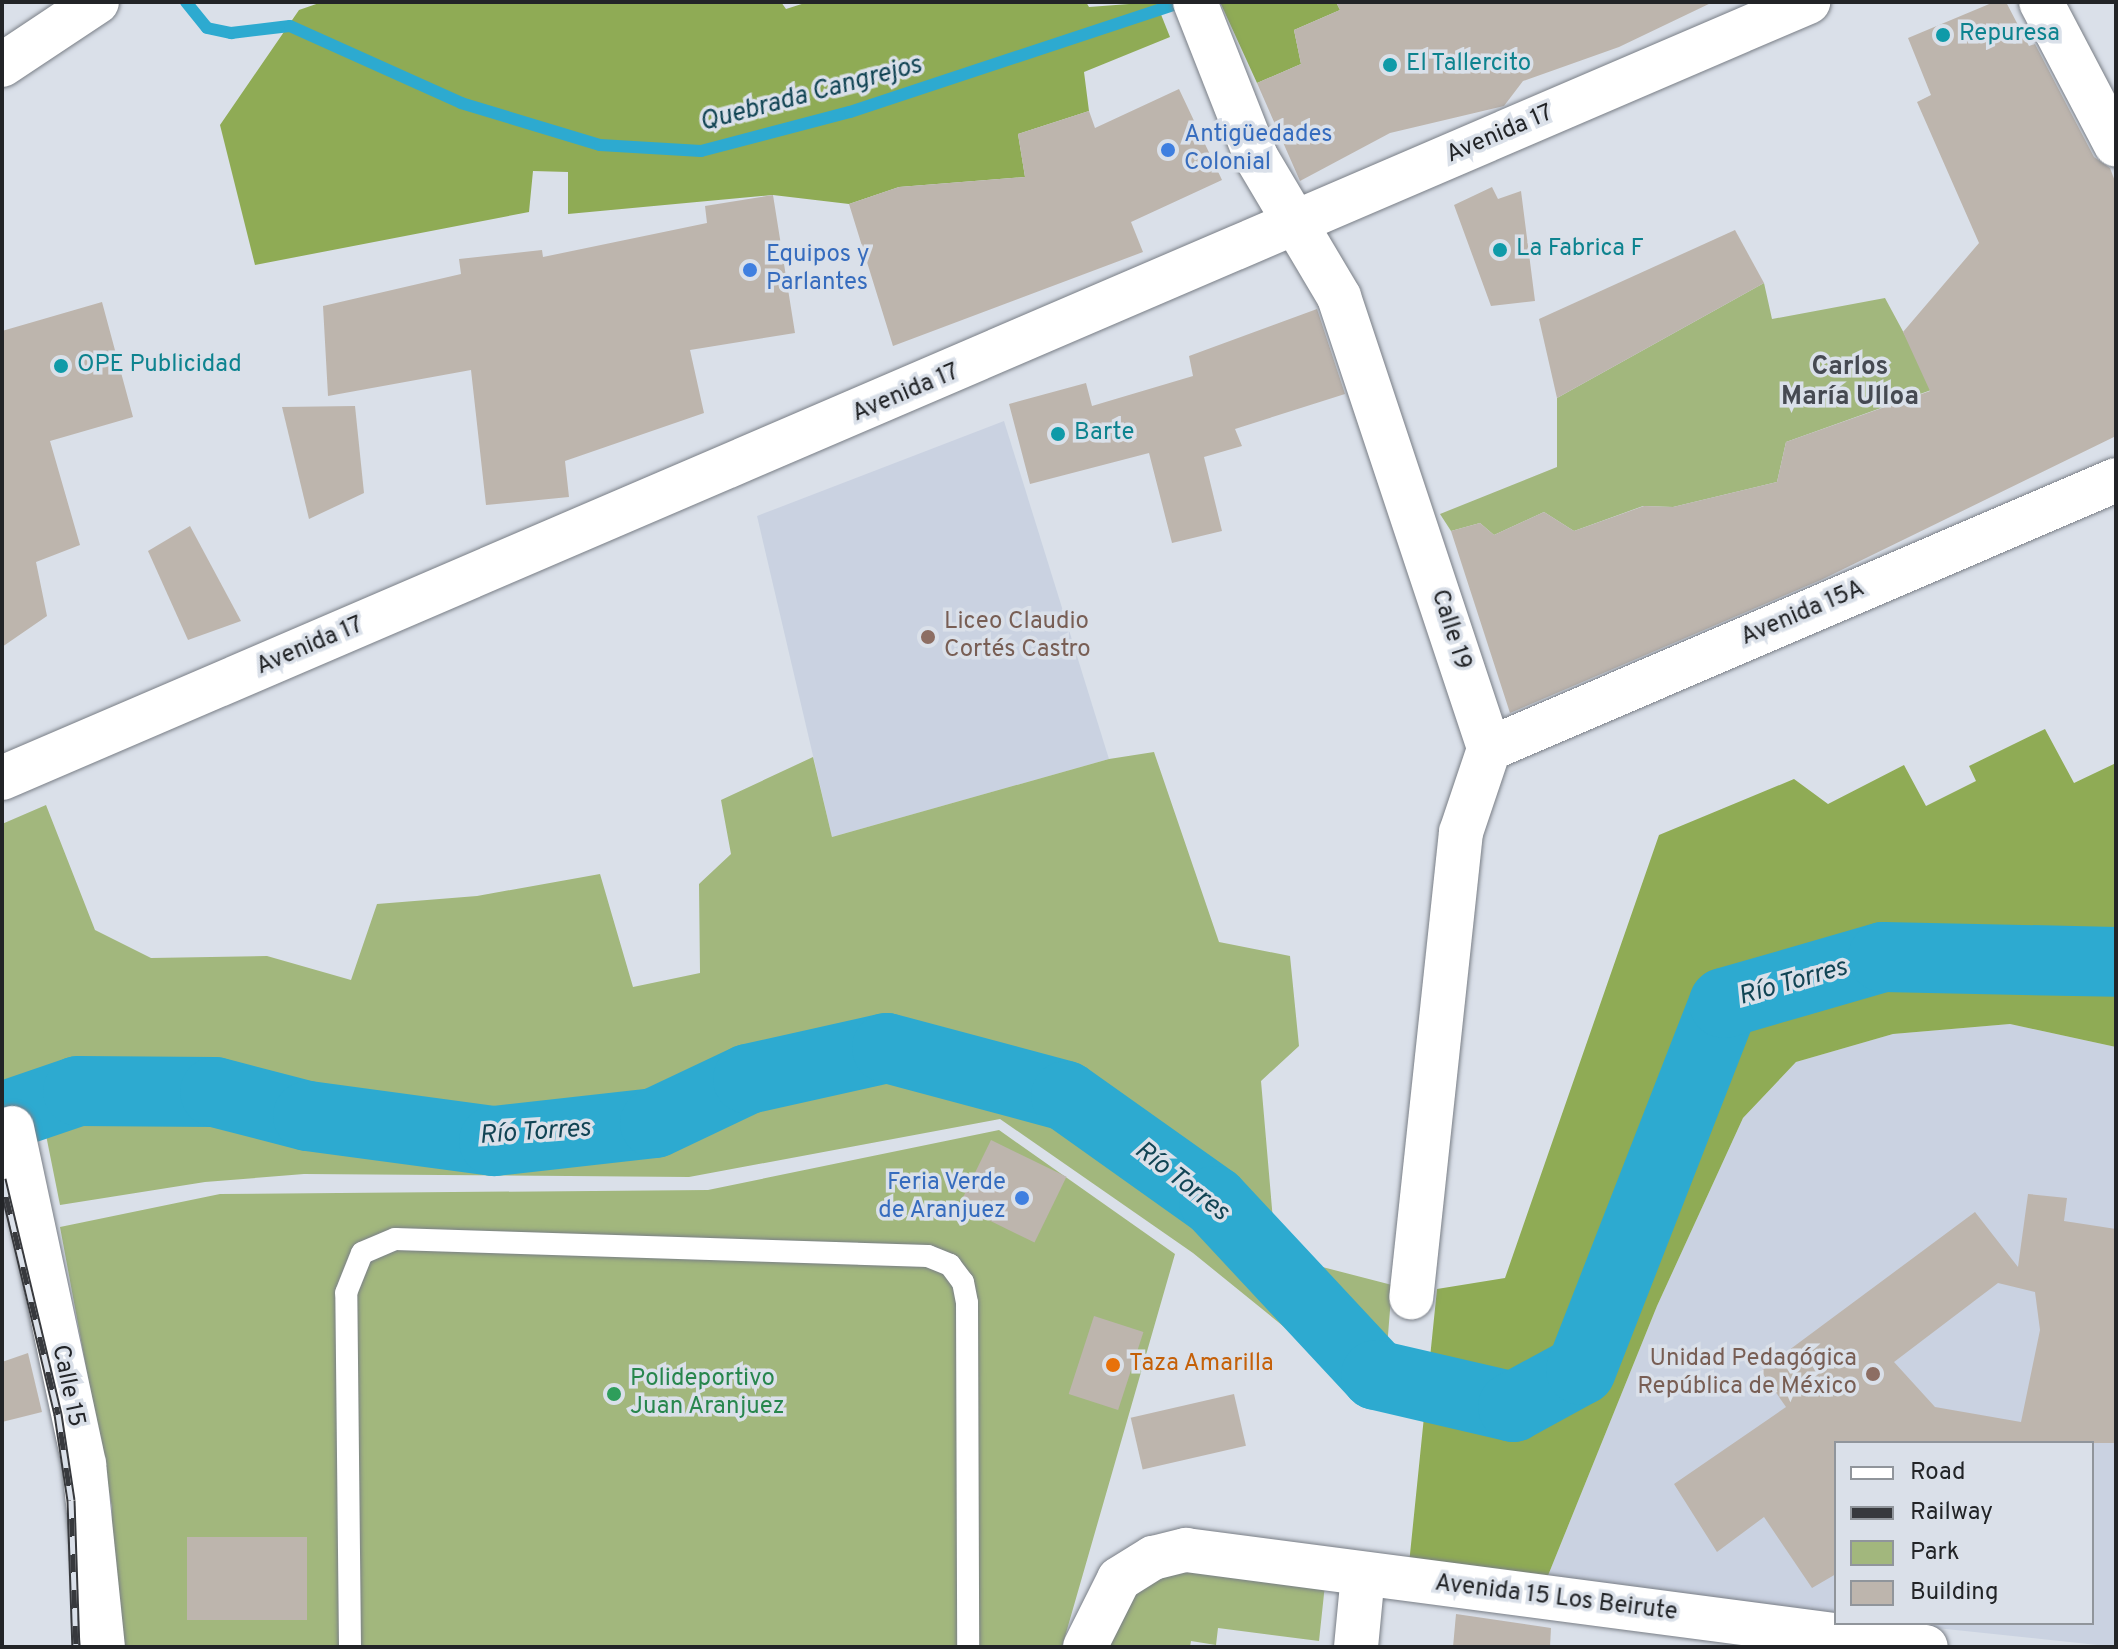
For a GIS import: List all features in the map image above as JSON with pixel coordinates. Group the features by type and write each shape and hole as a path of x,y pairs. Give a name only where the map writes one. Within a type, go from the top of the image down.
{"street":[{"path":"2,65 97,2"},
{"name":"Avenida 17","path":"2,778 1808,2"},
{"path":"2041,2 2116,145"},
{"name":"Calle 19","path":"1199,12 1246,134 1292,224 1339,297 1489,749"},
{"name":"Avenida 15A","path":"1489,749 2116,480"},
{"path":"1411,1297 1461,832 1489,749"},
{"name":"Calle 15","path":"12,1128 84,1464 103,1647"},
{"name":"Avenida 15 Los Beirute","path":"1085,1647 1119,1579 1153,1558 1186,1550 1926,1647"},
{"path":"1356,1647 1363,1574"}],"lane":[{"path":"350,1647 346,1293 362,1253 395,1239 928,1256 950,1265 963,1282 967,1303 968,1647"}],"shaded area":[{"name":"Liceo Claudio Cortés Castro","path":"1004,421 1109,759 832,837 757,516"},
{"name":"Unidad Pedagógica República de México","path":"2010,1024 2116,1047 2116,1647 1908,1625 2094,1625 2094,1441 1834,1441 1834,1616 1547,1578 1657,1306 1743,1118 1796,1062 1893,1034"}],"green space":[{"path":"322,2 781,2 786,9 808,2 1086,2 1089,7 1156,2 1170,37 1084,72 1089,111 1018,134 1025,177 899,187 849,204 773,195 568,214 568,172 533,171 529,212 255,265 220,125 299,10"},
{"path":"1220,2 1336,2 1340,10 1294,30 1301,64 1257,83"},
{"path":"1764,283 1772,319 1885,298 1934,389 1786,442 1777,482 1673,507 1643,506 1574,531 1544,512 1494,535 1480,523 1451,531 1440,514 1557,467 1557,398"},
{"path":"2045,729 2074,783 2116,763 2116,1047 2010,1024 1893,1034 1796,1062 1743,1118 1657,1306 1547,1578 1409,1564 1437,1289 1505,1278 1659,835 1794,779 1828,804 1904,765 1926,806 1976,781 1969,766"},
{"path":"1154,752 1219,942 1290,956 1299,1046 1261,1081 1276,1255 1392,1285 1384,1385 1346,1377 1193,1253 1000,1119 689,1177 304,1174 205,1182 60,1205 35,1080 2,1089 2,824 46,805 95,930 151,958 267,956 351,980 377,904 477,896 600,874 633,987 700,973 699,884 731,854 721,800 813,757 832,837 1109,759"},
{"name":"Polideportivo Juan Aranjuez","path":"999,1130 1175,1254 1062,1647 112,1647 112,1507 60,1227 220,1194 708,1190"},
{"path":"1153,1568 1326,1575 1319,1641 1218,1628 1216,1645 1191,1641 1190,1647 1098,1647"}],"building":[{"path":"1336,2 1713,2 1619,47 1523,81 1504,106 1390,133 1300,181 1257,83 1301,64 1294,30 1340,10"},
{"path":"1994,2 2006,2 2029,46 2035,44 2094,157 2110,168 2116,184 2116,436 1823,579 1510,713 1451,531 1480,523 1494,535 1544,512 1574,531 1644,506 1673,507 1777,482 1786,442 1930,391 1903,332 1979,243 1917,102 1931,95 1908,38"},
{"path":"1179,89 1222,180 1131,222 1143,252 893,346 849,204 899,187 1025,177 1018,134 1089,111 1095,128"},
{"name":"La Fabrica F","path":"1492,187 1498,199 1521,191 1535,301 1491,306 1454,205"},
{"path":"773,195 795,333 690,350 704,413 565,461 569,497 486,505 471,370 328,396 323,306 461,274 459,259 542,250 543,257 707,223 705,206"},
{"path":"1735,230 1764,283 1557,398 1539,319"},
{"path":"102,302 133,417 50,441 80,545 36,562 47,616 2,647 2,331"},
{"path":"1317,309 1345,394 1235,429 1242,446 1204,457 1222,531 1172,543 1149,453 1030,484 1009,404 1086,383 1092,406 1193,376 1189,356"},
{"path":"355,406 364,493 309,519 282,407"},
{"path":"190,526 241,621 188,640 148,551"},
{"path":"991,1140 1066,1177 1034,1242 959,1206"},
{"path":"2028,1194 2067,1198 2064,1221 2116,1229 2116,1443 1834,1441 1834,1575 1812,1588 1764,1517 1717,1552 1674,1484 1786,1407 1761,1371 1975,1212 2018,1267","holes":["1998,1283 2035,1292 2040,1330 2021,1422 1935,1407 1894,1362"]},
{"path":"1094,1316 1143,1332 1118,1410 1069,1394"},
{"path":"28,1353 42,1412 2,1422 2,1362"},
{"path":"1234,1394 1246,1446 1143,1469 1131,1418"},
{"path":"187,1537 307,1537 307,1620 187,1620"},
{"path":"1456,1614 1551,1628 1550,1647 1453,1647"}],"waterway":[{"name":"Quebrada Cangrejos","path":"186,2 207,28 231,33 290,26 461,103 600,145 701,151 850,112 1182,2"},
{"name":"Río Torres","path":"2,1117 78,1091 215,1092 308,1116 494,1141 655,1123 748,1079 887,1048 1066,1096 1214,1201 1376,1375 1513,1407 1581,1370 1724,1003 1883,957 2116,962"}],"railway":[{"path":"2,1179 58,1414 71,1500 76,1647"}],"place":[{"name":"Repuresa","path":"1943,35"},
{"name":"El Tallercito","path":"1390,65"},
{"name":"Antigüedades Colonial","path":"1168,150"},
{"name":"La Fabrica F","path":"1500,250"},
{"name":"Equipos y Parlantes","path":"750,270"},
{"name":"OPE Publicidad","path":"61,366"},
{"name":"Barte","path":"1058,434"},
{"name":"Liceo Claudio Cortés Castro","path":"928,637"},
{"name":"Feria Verde de Aranjuez","path":"1022,1198"},
{"name":"Taza Amarilla","path":"1113,1365"},
{"name":"Unidad Pedagógica República de México","path":"1873,1374"},
{"name":"Polideportivo Juan Aranjuez","path":"614,1394"}],"district":[{"name":"Carlos María Ulloa","path":"1850,383"}]}
